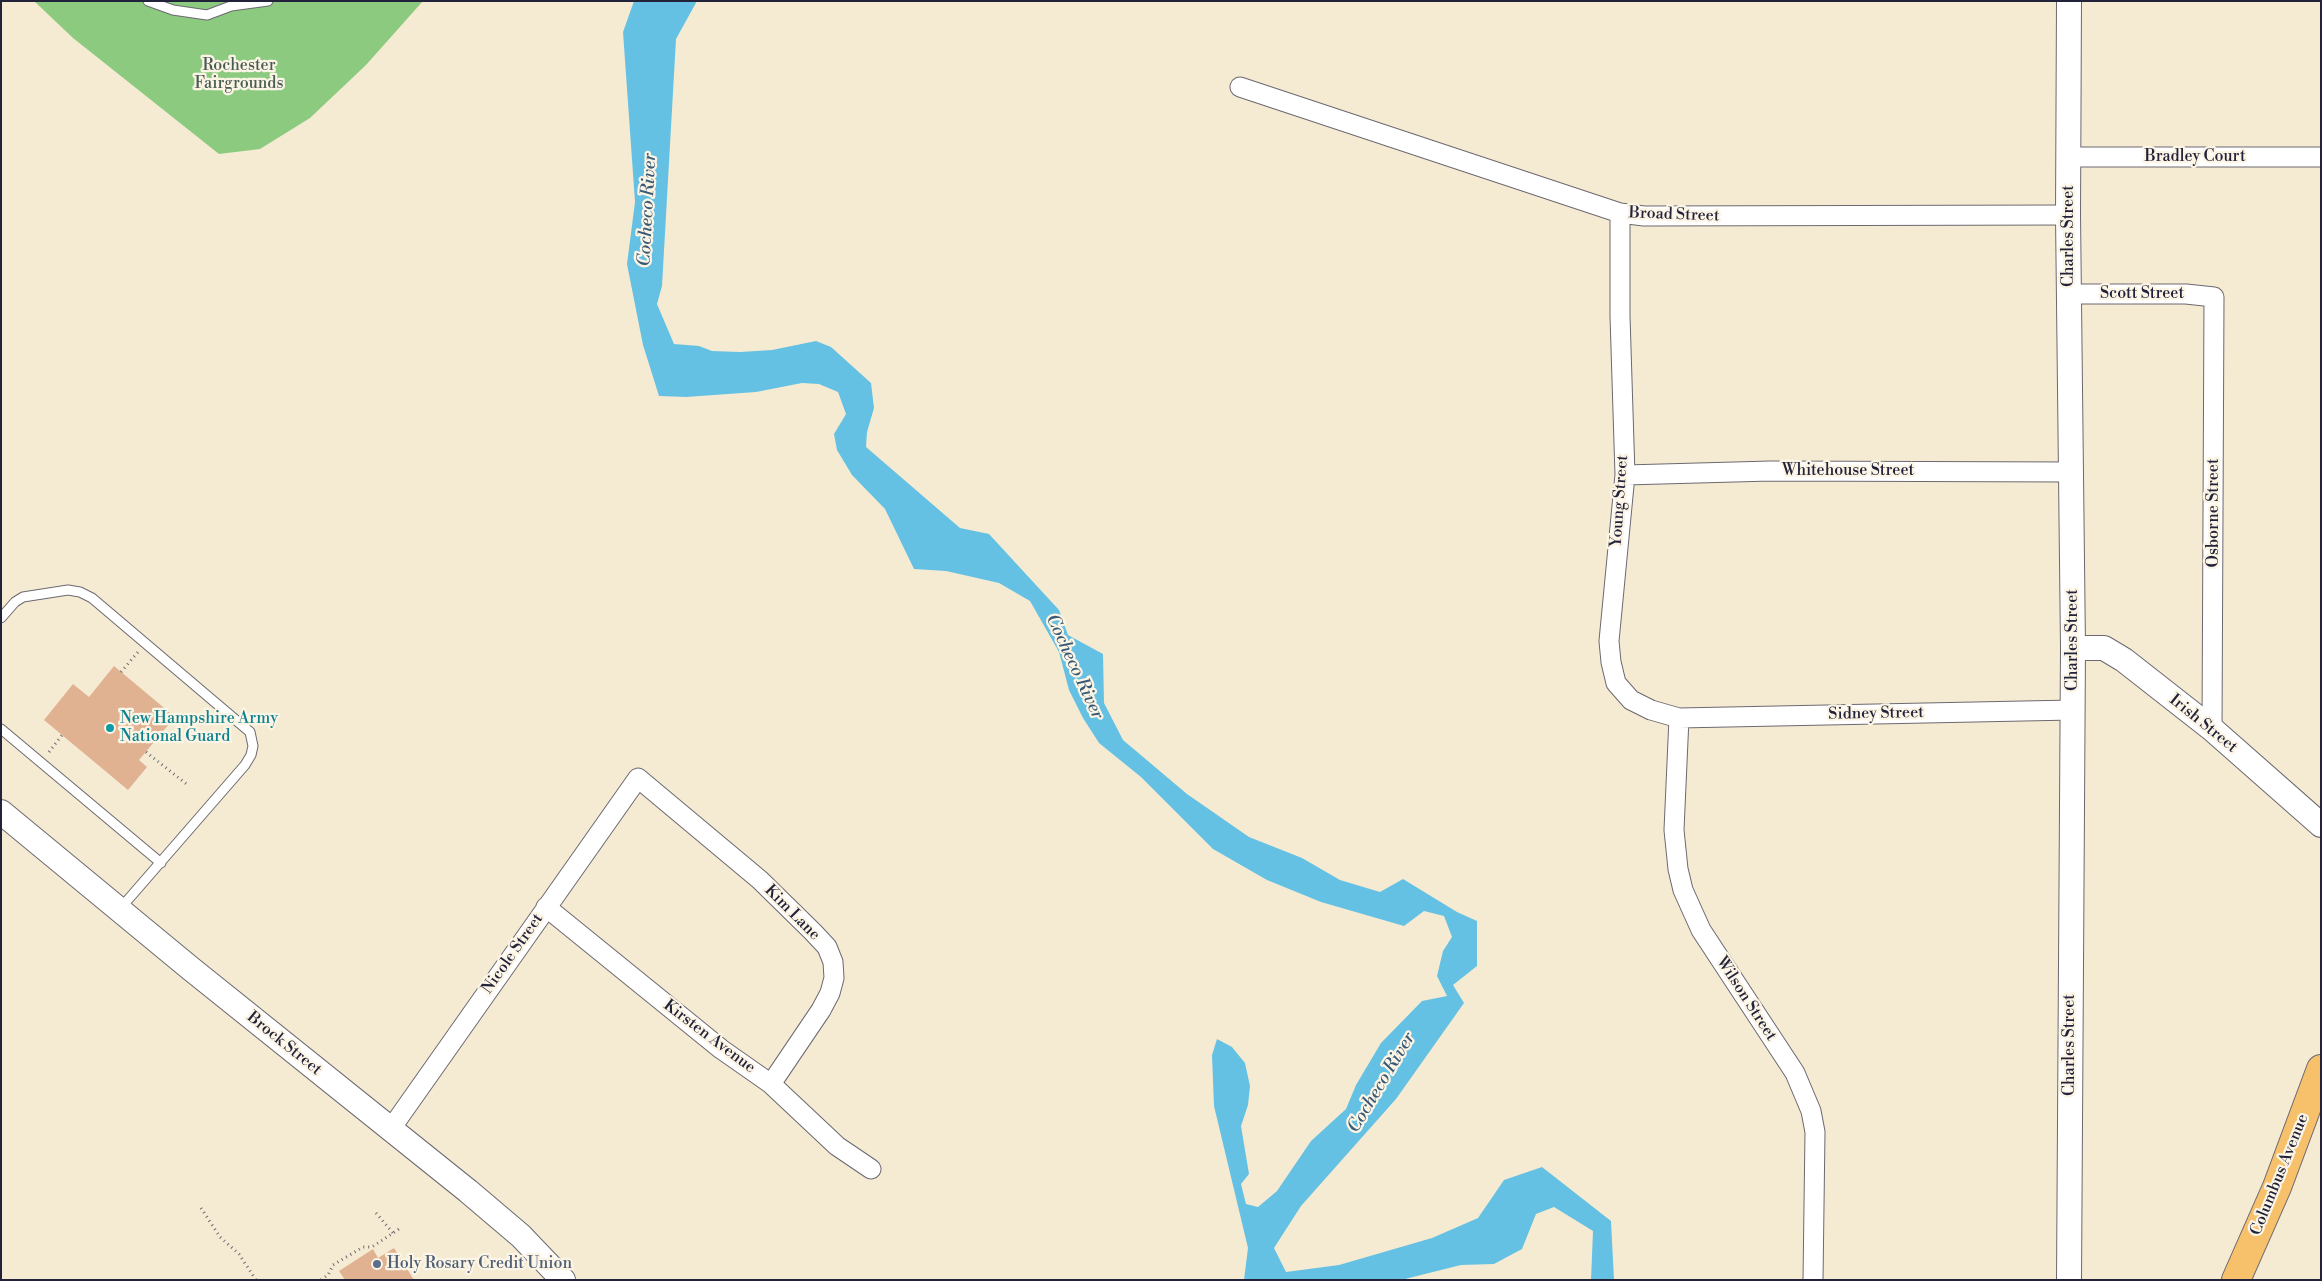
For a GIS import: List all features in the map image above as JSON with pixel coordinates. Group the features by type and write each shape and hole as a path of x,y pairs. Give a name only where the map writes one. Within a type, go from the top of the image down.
{"main road":[{"name":"Columbus Avenue","path":"2236,1280 2277,1187 2321,1070"}],"street":[{"name":"Charles Street","path":"2069,1 2068,215 2073,648 2069,1280"},
{"name":"Broad Street","path":"1240,87 1620,213 1644,216 2068,215"},
{"name":"Bradley Court","path":"2068,157 2321,157"},
{"name":"Young Street","path":"1620,213 1625,474 1613,579 1609,641 1611,662 1616,683 1631,700 1650,710 1679,718"},
{"name":"Scott Street","path":"2069,294 2177,294 2214,297"},
{"name":"Osborne Street","path":"2212,729 2214,297"},
{"name":"Whitehouse Street","path":"1625,474 1771,471 2071,472"},
{"name":"Irish Street","path":"2073,648 2104,648 2124,660 2212,729 2321,826"},
{"name":"Sidney Street","path":"1679,718 2073,710"},
{"name":"Wilson Street","path":"1679,718 1674,830 1678,869 1683,890 1701,930 1795,1074 1811,1111 1815,1132 1813,1280"},
{"name":"Nicole Street","path":"390,1130 638,778"},
{"name":"Kim Lane","path":"638,778 760,880 822,942 833,962 834,978 830,993 821,1010 770,1084"},
{"name":"Brock Street","path":"1,812 390,1130 447,1174 521,1236 564,1280"},
{"name":"Kirsten Avenue","path":"546,907 721,1049 770,1084 837,1146 871,1169"}],"lane":[{"path":"148,1 173,10 207,15 232,4 268,1"},
{"path":"1,618 15,602 23,597 68,590 80,592 92,598 250,732 253,746 251,755 245,765 119,910"},
{"path":"1,729 161,863"}],"path":[{"path":"121,672 138,652"},
{"path":"48,753 62,735"},
{"path":"146,752 189,786"},
{"path":"201,1208 220,1238 239,1254 256,1280"},
{"path":"376,1213 393,1233"},
{"path":"321,1280 328,1275 333,1265 363,1247 372,1247 400,1229"}],"green space":[{"name":"Rochester Fairgrounds","path":"34,1 423,1 366,65 310,118 260,149 219,154 73,38"}],"water":[{"name":"Cocheco River","path":"634,1 697,1 676,39 662,286 657,304 674,344 699,346 712,351 740,352 772,350 816,341 831,347 871,383 874,408 867,432 866,447 960,528 989,534 1059,610 1068,635 1103,654 1104,703 1123,740 1187,794 1249,837 1302,858 1340,880 1380,892 1403,879 1457,912 1477,921 1477,966 1453,985 1464,1003 1396,1099 1301,1206 1274,1248 1286,1272 1339,1265 1432,1238 1478,1218 1504,1180 1542,1167 1611,1221 1614,1280 1591,1280 1593,1231 1554,1207 1536,1214 1522,1249 1494,1264 1461,1265 1401,1280 1244,1280 1248,1248 1214,1106 1212,1055 1217,1039 1232,1047 1245,1063 1250,1086 1248,1105 1241,1126 1249,1174 1241,1184 1246,1204 1258,1207 1277,1191 1311,1141 1346,1109 1356,1085 1381,1043 1422,1001 1447,996 1437,976 1443,951 1452,937 1444,916 1424,911 1404,926 1321,902 1267,880 1213,849 1141,777 1099,743 1083,718 1069,690 1059,652 1030,601 999,583 946,571 914,569 885,509 852,475 837,450 834,434 846,414 838,392 819,384 802,383 756,392 686,397 659,396 643,345 627,264 635,202 623,32"}],"building":[{"name":"New Hampshire Army National Guard","path":"114,666 175,717 139,760 147,767 128,790 44,720 73,684 89,697"},
{"name":"Holy Rosary Credit Union","path":"394,1248 414,1280 345,1280 339,1271 373,1249 378,1258"}],"place":[{"name":"New Hampshire Army National Guard","path":"110,728"},
{"name":"Holy Rosary Credit Union","path":"377,1264"}]}
